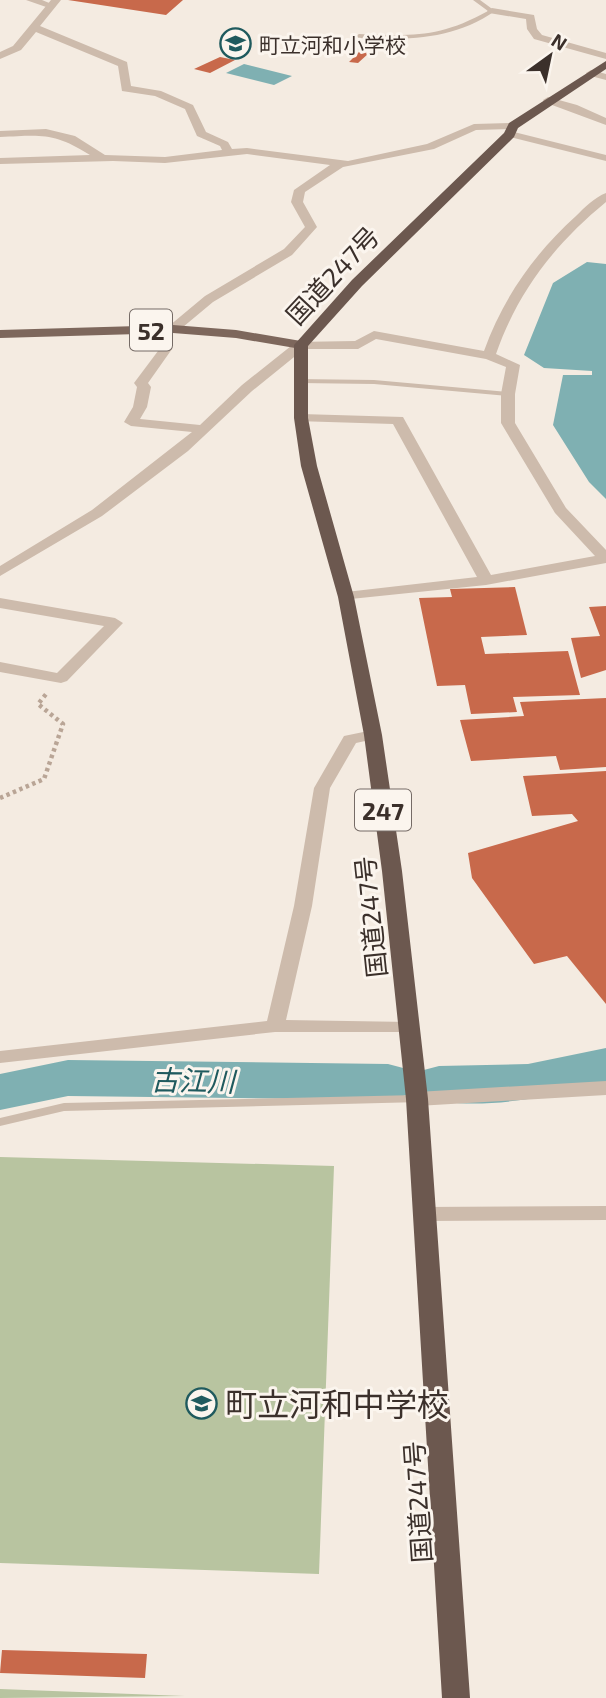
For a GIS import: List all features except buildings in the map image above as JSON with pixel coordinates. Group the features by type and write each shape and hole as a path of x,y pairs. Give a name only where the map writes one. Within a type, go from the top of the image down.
{"highway":[{"name":"国道247号","path":"456,1698 417,1100 392,872 373,735 346,597 309,466 301,418 300,345 357,283 512,130 548,100 601,72"}],"main road":[{"name":"52","path":"0,334 173,329 236,334 300,345"}],"street":[{"path":"31,0 53,3"},
{"path":"0,56 17,48 53,3"},
{"path":"492,12 531,17 532,29 538,37 606,56"},
{"path":"33,27 123,64 126,89 158,93 189,107 201,134 224,144 228,152"},
{"path":"548,100 573,107 606,122"},
{"path":"0,161 102,158 165,160 228,152 285,155 341,163 430,147 474,127 512,130 606,158"},
{"path":"0,134 46,132 71,138 102,158"},
{"path":"173,329 209,299 288,252 310,227 298,202 300,190 341,163"},
{"path":"489,356 499,321 532,267 570,224 606,196"},
{"path":"148,330 145,341 166,349 141,383 145,387 140,407 131,422 203,429"},
{"path":"0,572 97,513 203,429 247,388 300,345 358,345 374,335 489,356 513,365 508,394 508,423 560,510 606,559"},
{"path":"301,418 398,420 486,580"},
{"path":"346,597 486,580 606,559"},
{"path":"0,603 115,623 61,678 0,667"},
{"path":"275,1026 303,906 322,788 350,739 373,735"},
{"path":"0,1057 275,1026 409,1028"},
{"path":"417,1100 606,1088"},
{"path":"423,1214 606,1213"}],"lane":[{"path":"359,36 429,38 467,26 492,12 476,0"},
{"path":"300,381 366,381 508,394"},
{"path":"0,1122 64,1107 417,1100"}],"path":[{"path":"0,798 44,779 63,724 38,704 61,678"}],"green space":[{"path":"0,1157 334,1166 319,1574 0,1563"},
{"path":"0,1689 185,1696 0,1698"}],"water":[{"path":"244,64 292,76 274,85 226,73"},
{"path":"587,262 606,264 606,499 589,482 553,425 563,375 592,375 592,371 544,368 524,355 553,283"}],"waterway":[{"name":"古江川","path":"439,1084 528,1082 606,1066"},
{"name":"古江川","path":"0,1092 68,1078 388,1082"}],"place":[{"name":"町立河和小学校","path":"236,44"},
{"name":"町立河和中学校","path":"202,1403"}]}
